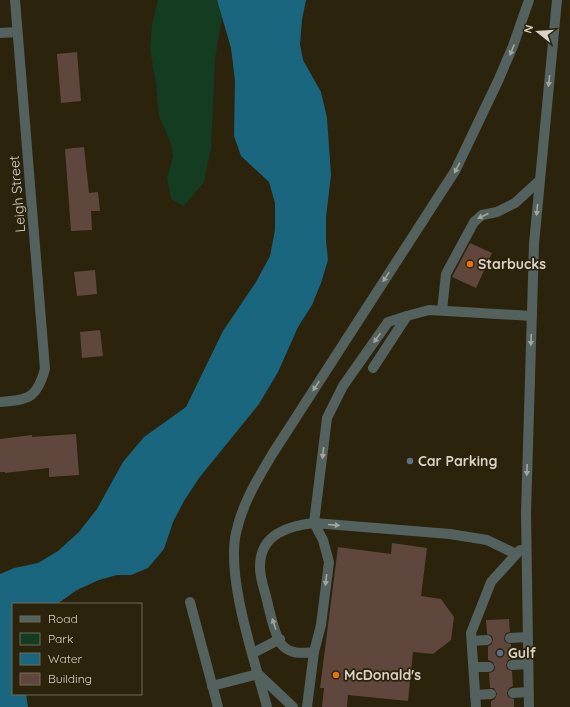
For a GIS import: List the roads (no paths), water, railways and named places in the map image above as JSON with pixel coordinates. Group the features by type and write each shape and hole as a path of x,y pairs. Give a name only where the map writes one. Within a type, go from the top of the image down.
{"street":[{"name":"Leigh Street","path":"0,402 27,399 35,394 40,386 45,369 15,0"},
{"path":"267,707 238,593 234,566 235,534 246,501 273,453 455,171 498,82 513,46 529,0"},
{"path":"529,707 527,664 526,543 534,244 557,0"},
{"path":"0,33 18,32"},
{"path":"442,310 446,274 474,222 482,216 497,212 515,203 539,181"},
{"path":"306,707 314,652 322,625 329,562 323,540 314,523 327,418 343,386 388,322 429,310 532,316"},
{"path":"373,368 407,316"},
{"path":"314,652 298,654 282,646 274,626 260,566 264,548 280,531 294,525 314,523 401,529 487,540 516,554"},
{"path":"476,707 471,633 491,582 526,543"},
{"path":"190,602 218,707"},
{"path":"510,638 527,637"},
{"path":"253,653 280,639"},
{"path":"472,641 487,640"},
{"path":"512,665 527,664"},
{"path":"474,667 489,667"},
{"path":"212,686 258,674"},
{"path":"258,674 293,707"},
{"path":"513,693 528,692"},
{"path":"476,695 490,694"}],"water":[{"path":"217,0 306,0 302,20 300,44 303,60 321,92 327,118 331,175 326,217 328,260 321,283 312,305 298,327 278,372 259,404 199,478 184,501 173,522 164,549 148,568 131,575 117,575 99,580 77,590 58,603 12,603 12,695 26,695 28,707 0,707 0,574 14,568 38,563 58,551 79,532 97,509 123,462 144,437 186,407 223,331 256,282 270,256 275,230 275,203 269,182 241,156 234,136 235,81 231,48"}],"place":[{"name":"Starbucks","path":"470,264"},
{"name":"Car Parking","path":"410,461"},
{"name":"Gulf","path":"500,653"},
{"name":"McDonald's","path":"336,675"}]}
